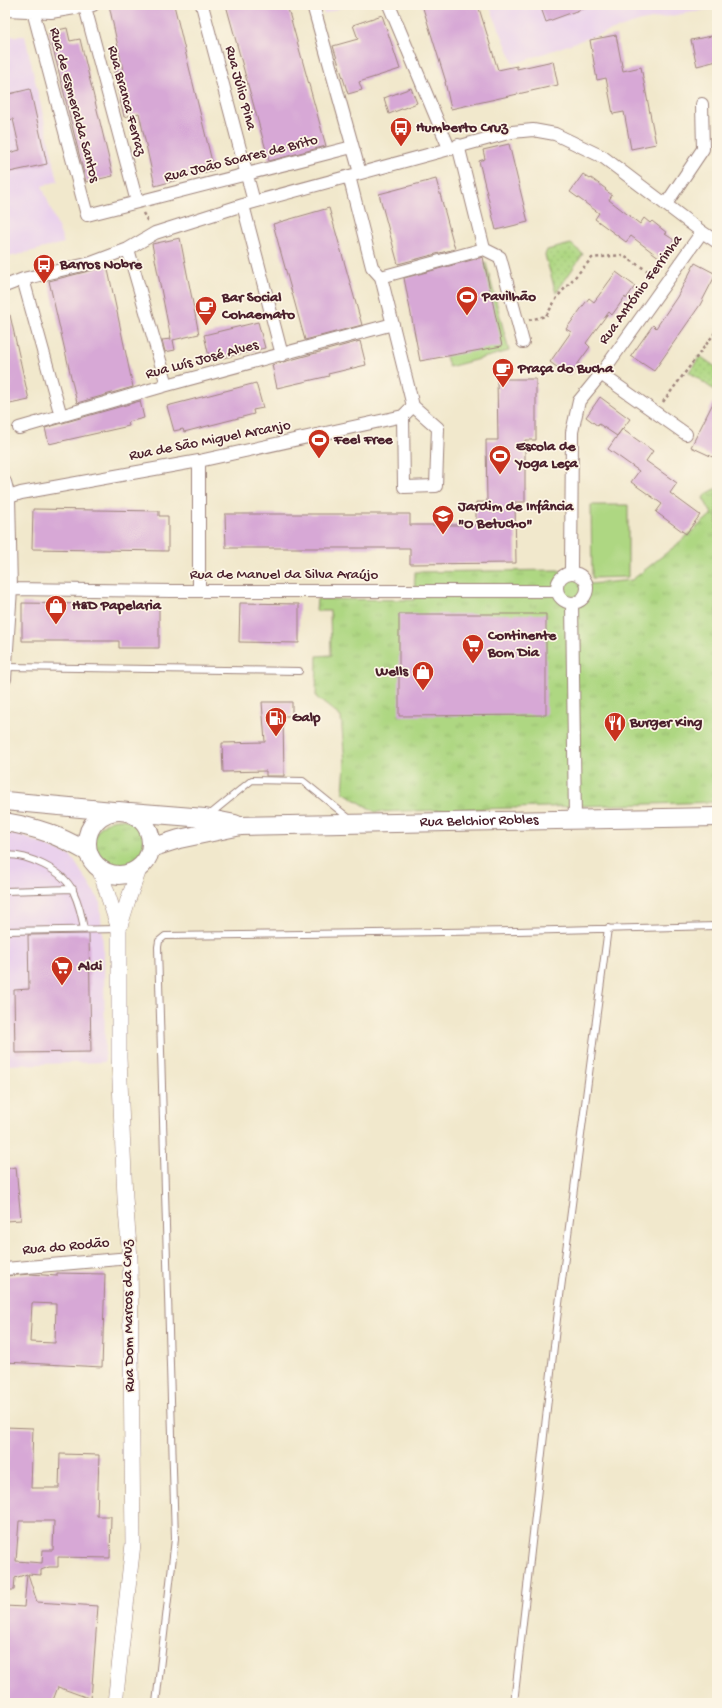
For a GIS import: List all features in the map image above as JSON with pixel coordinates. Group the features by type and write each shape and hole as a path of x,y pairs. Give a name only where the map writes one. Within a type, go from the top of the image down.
{"main road":[{"name":"Rua Belchior Robles","path":"5,801 205,818 241,826"},
{"path":"121,812 140,818 147,826 151,837 151,848 147,858 140,867 133,872 124,875 107,872 99,868 92,861 88,852 88,835 91,826 104,814 121,812"},
{"name":"Rua Belchior Robles","path":"151,848 179,839 241,826 717,817"},
{"path":"5,822 32,827 58,836 88,852"}],"street":[{"name":"Rua Júlio Pina","path":"202,5 247,175 248,204 282,355"},
{"path":"313,5 352,147 354,175 372,267 381,277 413,406 438,428 436,486 404,487 403,416 413,406"},
{"path":"389,5 453,147 484,249"},
{"name":"Rua de Esmeralda Santos","path":"89,6 51,12 33,11 87,215 137,202"},
{"name":"Rua Branca Ferraz","path":"89,6 137,202"},
{"path":"5,10 33,11"},
{"path":"666,204 703,149 702,104"},
{"path":"5,286 91,263 128,249 154,233 248,204 453,147 512,132 533,130 555,134 603,157 717,242"},
{"name":"Rua João Soares de Brito","path":"137,202 352,147"},
{"name":"Rua António Ferrinha","path":"571,572 572,432 579,401 601,374 702,232"},
{"path":"128,249 167,385"},
{"path":"381,277 484,249 500,257 523,342"},
{"path":"24,280 61,416"},
{"name":"Rua Luís José Alves","path":"19,428 167,385 393,324"},
{"path":"601,374 686,434"},
{"name":"Rua de São Miguel Arcanjo","path":"9,497 21,493 199,461 403,416"},
{"path":"199,461 199,591"},
{"path":"5,482 9,497 8,540 11,589 5,673"},
{"path":"571,572 581,575 588,587 582,600 572,603 562,600 557,591 558,580 566,573 571,572"},
{"name":"Rua de Manuel da Silva Araújo","path":"11,589 199,591 557,591"},
{"path":"572,603 575,820"},
{"name":"Rua Dom Marcos da Cruz","path":"115,1703 132,1544 130,1258 125,1198 119,1058 119,929 129,894 140,867"},
{"name":"Rua Dom Marcos da Cruz","path":"99,868 119,929"},
{"name":"Rua do Rodão","path":"5,1268 130,1258"}],"lane":[{"path":"5,673 299,671"},
{"path":"205,818 252,780 303,780 356,824"},
{"path":"5,855 13,854 37,860 56,872 73,890 82,912 84,930"},
{"path":"5,891 73,890"},
{"path":"156,1703 175,1539 158,971 159,940 165,936 717,926"},
{"path":"514,1703 557,1319 608,928"},
{"path":"5,931 119,929"}],"path":[{"path":"518,323 546,316 558,296 592,258 622,255 667,282"},
{"path":"655,412 717,330"}],"shaded area":[{"path":"322,5 348,5 324,14"},
{"path":"489,5 717,5 717,8 641,21 514,64"},
{"path":"5,36 25,36 58,181 42,186 64,243 5,258"},
{"path":"5,834 17,834 71,856 100,901 104,960 105,1062 5,1065"}],"green space":[{"path":"571,244 583,254 556,293 545,255 547,250"},
{"name":"Pavilhão","path":"486,263 509,351 449,367 425,282"},
{"path":"700,356 717,368 717,385 714,390 689,372"},
{"path":"717,488 717,802 375,812 343,792 345,763 341,717 316,697 317,656 331,655 330,611 316,611 317,599 414,600 415,572 558,570 590,584 632,580 712,514 703,498 706,494"},
{"path":"591,505 628,505 628,577 592,578"},
{"path":"119,819 133,823 140,830 144,844 140,858 133,865 119,869 105,865 98,858 94,844 98,830 105,823"}],"building":[{"path":"109,5 174,5 214,170 155,186 139,113 124,117 114,72 123,70"},
{"path":"226,5 287,5 326,146 269,161"},
{"path":"422,5 478,5 498,70 517,66 517,69 553,61 558,85 451,109 446,82"},
{"path":"540,5 590,5 590,6 546,22"},
{"path":"382,15 400,69 359,82 362,90 348,94 333,46 358,39 353,25"},
{"path":"67,28 70,41 80,39 113,176 86,182 49,32"},
{"path":"616,35 623,71 641,67 656,144 631,149 624,112 613,114 606,78 597,80 590,40"},
{"path":"717,35 717,61 697,66 691,40"},
{"path":"411,88 417,103 389,114 384,98"},
{"path":"30,89 47,164 5,173 5,154 20,150 13,119 5,121 5,95"},
{"path":"509,144 528,222 496,230 479,161 485,159 483,150"},
{"path":"583,174 606,189 605,190 612,195 609,200 640,224 644,218 650,223 652,221 667,233 665,234 674,240 660,258 631,236 626,242 595,219 599,213 570,192"},
{"path":"436,179 455,249 398,264 379,194"},
{"path":"329,208 362,325 305,340 273,224"},
{"path":"180,238 199,334 173,340 175,350 165,352 162,340 171,339 152,244"},
{"name":"Pavilhão","path":"483,257 502,346 420,361 404,278"},
{"path":"695,263 716,274 700,305 654,371 631,356 653,325 656,328 677,297"},
{"path":"107,265 133,387 77,403 49,281"},
{"path":"616,272 635,286 612,315 609,312 586,343 590,347 569,376 550,362 571,332 566,329 589,298 594,302"},
{"path":"5,315 10,315 29,400 5,405"},
{"path":"258,322 265,348 210,361 204,335"},
{"path":"360,341 366,365 328,374 329,376 277,388 272,365"},
{"path":"497,379 536,379 536,440 525,440 525,502 515,502 516,563 410,564 410,548 226,548 225,514 410,514 410,525 476,525 476,502 487,502 486,440 498,440"},
{"path":"256,383 263,408 253,410 254,414 184,432 183,429 174,431 167,406"},
{"path":"717,395 717,459 691,447"},
{"path":"600,397 630,419 617,436 599,424 598,426 586,417"},
{"path":"140,401 144,418 128,422 129,426 49,444 45,428"},
{"path":"622,429 653,451 646,461 677,483 670,493 700,515 686,534 656,512 662,504 631,482 639,471 608,449"},
{"path":"33,509 159,511 159,516 168,516 168,551 32,549"},
{"path":"22,603 159,605 159,648 119,648 119,641 22,641"},
{"path":"240,603 299,604 299,643 239,642"},
{"name":"Continente Bom Dia","path":"399,614 546,614 546,715 399,716"},
{"path":"262,702 292,702 292,716 283,716 284,776 266,776 266,771 223,772 222,743 265,742"},
{"path":"89,934 91,1052 15,1053 14,990 29,989 28,935"},
{"path":"16,1167 21,1220 5,1221 5,1169"},
{"path":"57,1273 105,1274 102,1367 5,1362 5,1276 31,1274 57,1276","holes":["32,1303 56,1304 55,1343 30,1342"]},
{"path":"5,1427 33,1428 31,1488 59,1488 60,1454 99,1455 97,1516 111,1516 110,1558 58,1557 58,1567 49,1567 41,1570 41,1575 28,1574 37,1602 98,1606 91,1699 58,1687 52,1703 5,1703 5,1606 24,1607 27,1574 15,1578 14,1590 5,1590","holes":["19,1521 54,1521 53,1550 43,1550 42,1563 16,1561"]}],"place":[{"name":"Humberto Cruz","path":"401,148"},
{"name":"Barros Nobre","path":"44,284"},
{"name":"Pavilhão","path":"467,316"},
{"name":"Bar Social Cohaemato","path":"206,326"},
{"name":"Praça do Bucha","path":"503,388"},
{"name":"Feel Free","path":"319,460"},
{"name":"Escola de Yoga Leça","path":"500,476"},
{"name":"Jardim de Infância \"O Betucho\"","path":"443,536"},
{"name":"H&D Papelaria","path":"56,626"},
{"name":"Continente Bom Dia","path":"473,664"},
{"name":"Wells","path":"423,692"},
{"name":"Galp","path":"276,738"},
{"name":"Burger King","path":"615,742"},
{"name":"Aldi","path":"62,986"}]}
